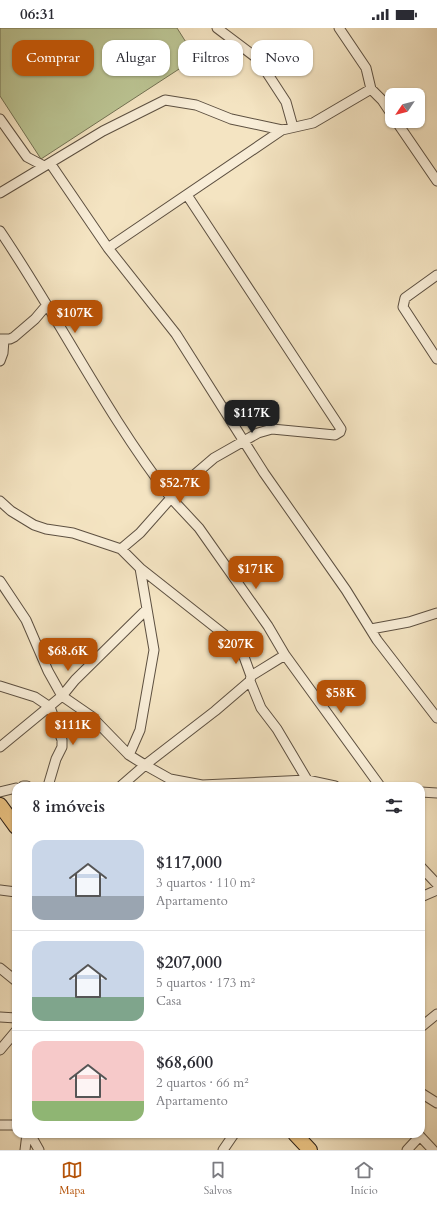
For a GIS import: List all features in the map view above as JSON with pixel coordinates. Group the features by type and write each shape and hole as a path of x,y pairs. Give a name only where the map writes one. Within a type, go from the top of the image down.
{"main road":[{"path":"1,809 12,822"},
{"path":"298,1138 310,1150"}],"street":[{"path":"217,28 258,59 286,102 293,127"},
{"path":"339,28 366,68 371,89 385,104"},
{"path":"108,248 282,130 313,123 371,89"},
{"path":"0,193 102,131 166,100 196,105 231,119 282,130"},
{"path":"0,119 27,157 47,165 108,248 176,334 244,440 377,640 437,718"},
{"path":"401,128 437,181"},
{"path":"121,549 140,533 186,482 214,458 244,440 258,433 272,429 335,435 340,432 341,429 187,195"},
{"path":"0,231 131,440 171,498 199,528 268,626 285,655 377,782"},
{"path":"437,275 405,298 403,307 437,359"},
{"path":"0,361 4,353 2,339 14,337 35,319 46,306"},
{"path":"0,501 11,511 34,525 46,529 73,533 121,549 140,568 230,639 243,654 261,708 277,729 308,782"},
{"path":"129,754 140,730 154,650 140,568"},
{"path":"0,581 26,620 48,671 62,696 91,716 129,754 144,765 170,779 186,782"},
{"path":"0,747 62,696 74,680 146,610"},
{"path":"371,629 409,622 437,613"},
{"path":"125,782 144,765 215,711 251,678 285,655"},
{"path":"0,686 35,697 50,707 62,740 62,747 56,759 49,782"},
{"path":"0,792 12,789"},
{"path":"425,792 437,792"},
{"path":"425,871 437,884"},
{"path":"0,890 12,892"},
{"path":"425,895 437,890"},
{"path":"0,968 12,978"},
{"path":"425,1024 437,1014"},
{"path":"0,1017 12,1018"},
{"path":"0,1050 12,1036"},
{"path":"425,1096 437,1103"},
{"path":"0,1125 12,1125"},
{"path":"25,1150 26,1138"},
{"path":"32,1138 39,1150"},
{"path":"223,1150 231,1138"},
{"path":"407,1150 417,1138"},
{"path":"422,1138 433,1150"}],"green space":[{"path":"0,28 177,28 185,40 178,40 178,70 170,75 170,40 102,40 102,76 168,76 41,159 0,96"}]}
